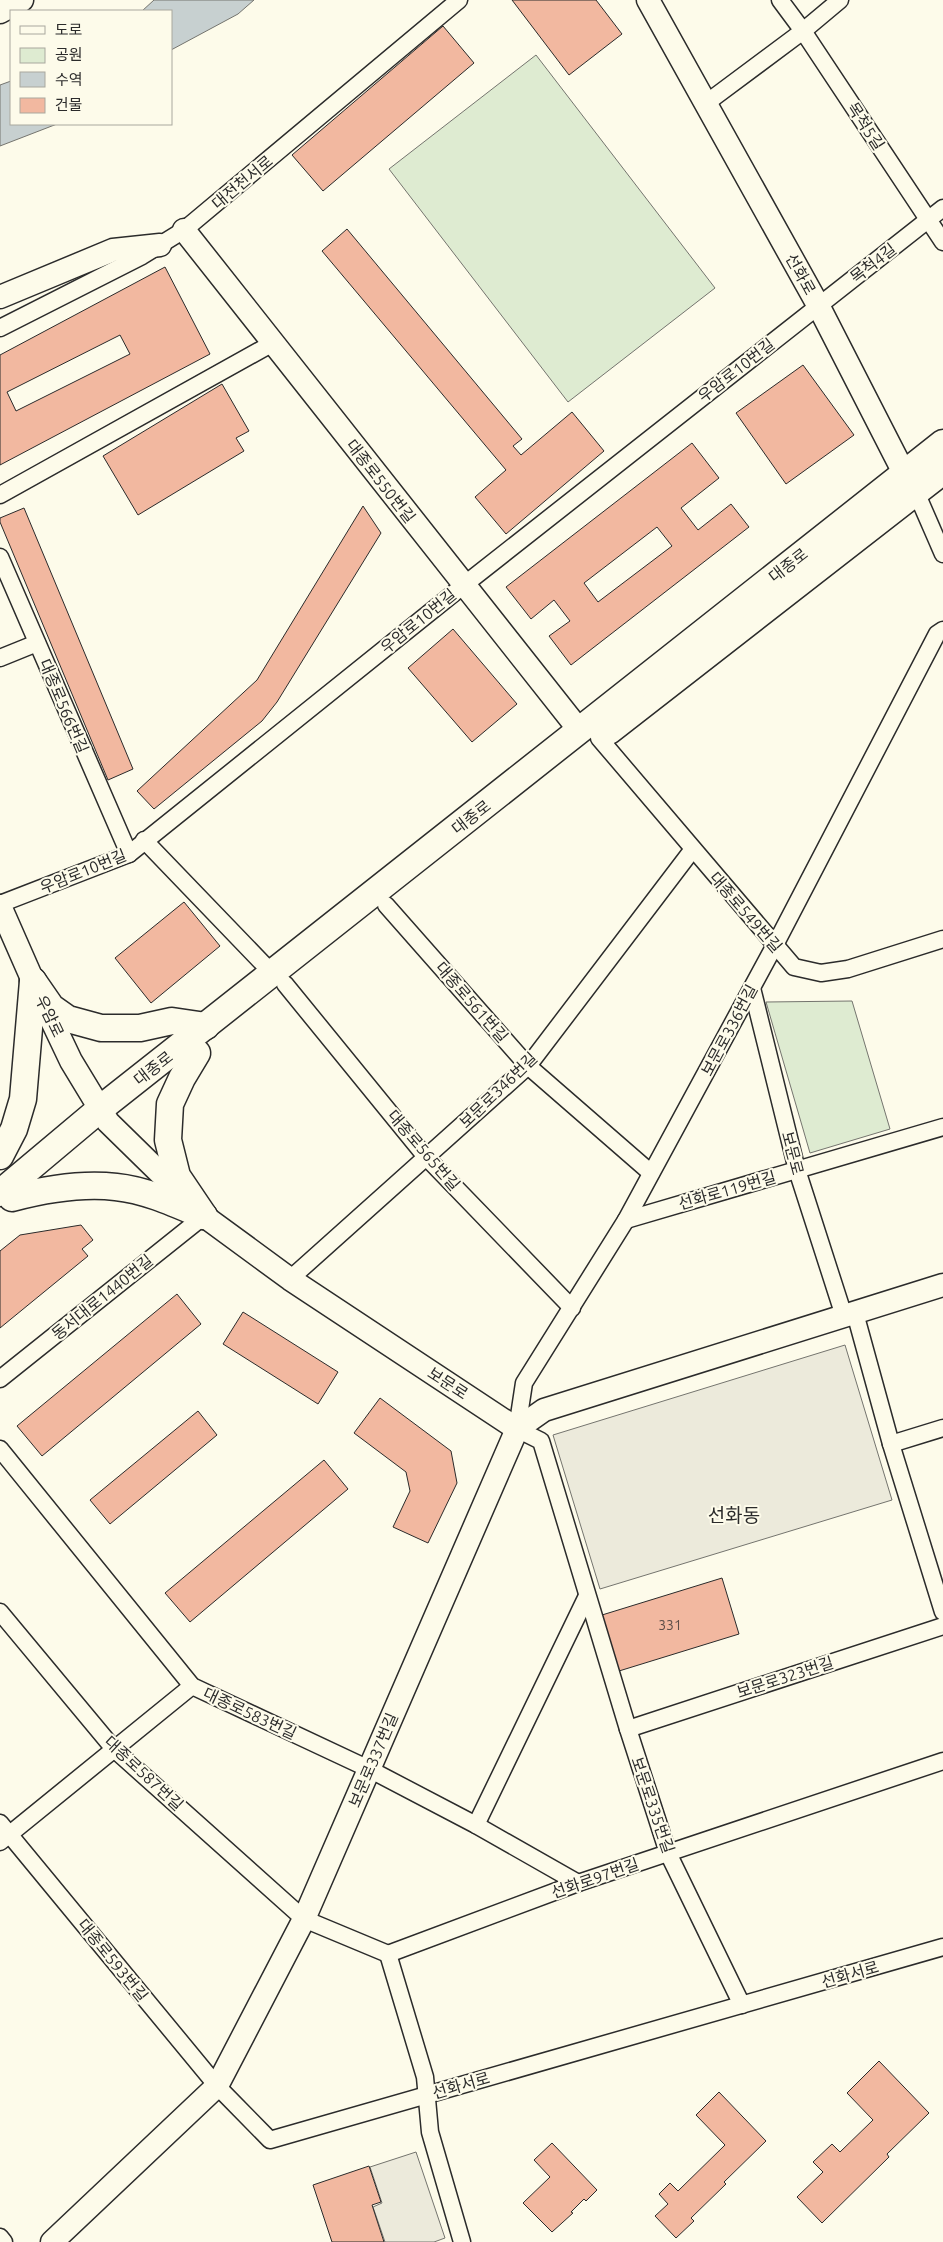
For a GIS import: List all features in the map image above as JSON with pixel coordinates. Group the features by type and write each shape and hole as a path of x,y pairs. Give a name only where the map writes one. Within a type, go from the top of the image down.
{"main road":[{"name":"선화로","path":"648,0 818,306 910,483"},
{"name":"대종로550번길","path":"184,230 464,585 590,734"},
{"path":"0,297 113,250 160,245"},
{"name":"대종로","path":"104,1115 197,1053 279,979 910,483 943,443"},
{"name":"대종로","path":"910,483 943,471"},
{"name":"대종로","path":"4,1200 206,1026 279,979 386,905 590,734"},
{"name":"우암로","path":"0,905 33,981 72,1062 104,1115"},
{"path":"33,981 51,1006 68,1019 101,1028 140,1028 172,1021 206,1026"},
{"path":"0,1156 14,1129 23,1099 33,981"},
{"path":"197,1053 182,1078 170,1104 168,1140 177,1176 204,1216"},
{"name":"보문로","path":"104,1115 204,1216 290,1279 517,1429"},
{"path":"4,1200 64,1187 116,1187 160,1198 204,1216"},
{"path":"517,1429 544,1410 943,1285"},
{"name":"보문로337번길","path":"217,2086 304,1919 517,1429"},
{"path":"52,2242 217,2086"}],"street":[{"name":"대전천서로","path":"0,328 160,245 184,230 459,0"},
{"name":"목척5길","path":"780,0 804,31 928,220"},
{"path":"705,104 804,31 840,0"},
{"name":"목척4길","path":"818,306 943,208"},
{"path":"928,220 943,242"},
{"name":"우암로10번길","path":"0,905 129,854 144,840 464,585 818,306"},
{"path":"0,496 273,343"},
{"name":"선화로","path":"910,483 943,554"},
{"name":"대종로566번길","path":"0,557 129,854"},
{"name":"보문로336번길","path":"517,1429 524,1384 626,1220 775,945 937,634 943,630"},
{"path":"0,658 38,643"},
{"name":"대종로549번길","path":"590,734 693,849 794,967 821,972 848,969 943,940"},
{"path":"144,840 279,979"},
{"name":"보문로346번길","path":"290,1279 528,1066 693,849"},
{"name":"대종로561번길","path":"386,905 528,1066 652,1173"},
{"name":"대종로565번길","path":"279,979 426,1157 572,1308"},
{"name":"보문로","path":"752,988 797,1170 849,1315"},
{"name":"선화로119번길","path":"626,1220 943,1126"},
{"name":"동서대로1440번길","path":"0,1379 204,1216"},
{"path":"849,1315 943,1612"},
{"path":"891,1444 943,1428"},
{"name":"보문로335번길","path":"517,1429 541,1441 587,1596 668,1853 742,2005"},
{"name":"대종로583번길","path":"0,1449 192,1686 369,1769 476,1825 578,1883"},
{"path":"476,1825 587,1596"},
{"name":"대종로587번길","path":"0,1612 114,1749 304,1919 388,1954"},
{"name":"보문로323번길","path":"628,1729 943,1626"},
{"name":"대종로593번길","path":"192,1686 114,1749 3,1833 217,2086"},
{"name":"선화로97번길","path":"388,1954 578,1883 943,1761"},
{"name":"선화서로","path":"217,2086 270,2140 943,1947"},
{"path":"388,1954 425,2077 430,2132 462,2242"},
{"path":"0,2237 4,2242"}],"green space":[{"path":"536,55 715,288 568,402 389,169"},
{"path":"852,1001 890,1129 810,1153 766,1002"}],"shaded area":[{"path":"845,1345 892,1500 600,1589 553,1435"},
{"path":"416,2152 445,2238 434,2242 385,2242 373,2207 382,2203 370,2167"}],"water":[{"path":"154,0 254,0 238,14 172,49 172,10 143,10"},
{"path":"10,81 10,125 54,125 0,146 0,85"}],"building":[{"path":"512,0 596,0 622,34 569,75"},
{"path":"443,26 474,63 323,191 292,155"},
{"path":"347,229 522,439 513,446 521,455 572,412 604,451 506,534 475,497 506,470 322,251"},
{"path":"165,267 210,354 0,465 0,355","holes":["120,335 130,354 16,411 7,392"]},
{"path":"803,365 854,435 786,484 736,413"},
{"path":"222,384 249,431 236,438 244,451 138,515 103,456"},
{"path":"692,443 719,478 681,508 698,530 731,504 749,527 571,665 549,636 570,621 554,600 531,619 506,587","holes":["657,527 672,546 598,602 584,583"]},
{"path":"363,506 381,533 277,702 262,721 154,809 137,791 257,680"},
{"path":"24,508 133,769 108,780 0,522 0,518"},
{"path":"453,629 517,704 472,742 408,668"},
{"path":"184,902 220,946 151,1003 115,958"},
{"path":"81,1225 93,1240 82,1249 88,1256 0,1328 0,1251 20,1235"},
{"path":"177,1294 201,1324 42,1456 17,1426"},
{"path":"243,1312 338,1372 318,1404 223,1344"},
{"path":"380,1398 451,1451 457,1483 428,1543 393,1527 410,1491 406,1472 354,1433"},
{"path":"198,1411 217,1435 110,1524 90,1500"},
{"path":"324,1460 348,1489 190,1622 165,1593"},
{"path":"722,1578 739,1634 619,1671 602,1615"},
{"path":"879,2061 929,2113 887,2154 889,2157 822,2223 797,2197 823,2172 813,2162 832,2144 840,2152 873,2120 847,2093"},
{"path":"719,2092 766,2141 724,2182 726,2184 691,2218 694,2221 676,2238 655,2216 668,2204 659,2194 670,2183 678,2191 725,2145 696,2115"},
{"path":"552,2143 597,2190 586,2201 584,2199 571,2212 573,2213 552,2232 523,2203 550,2177 534,2160"},
{"path":"369,2166 381,2202 372,2205 384,2242 332,2242 313,2185"}],"district":[{"name":"선화동","path":"734,1515"}]}
